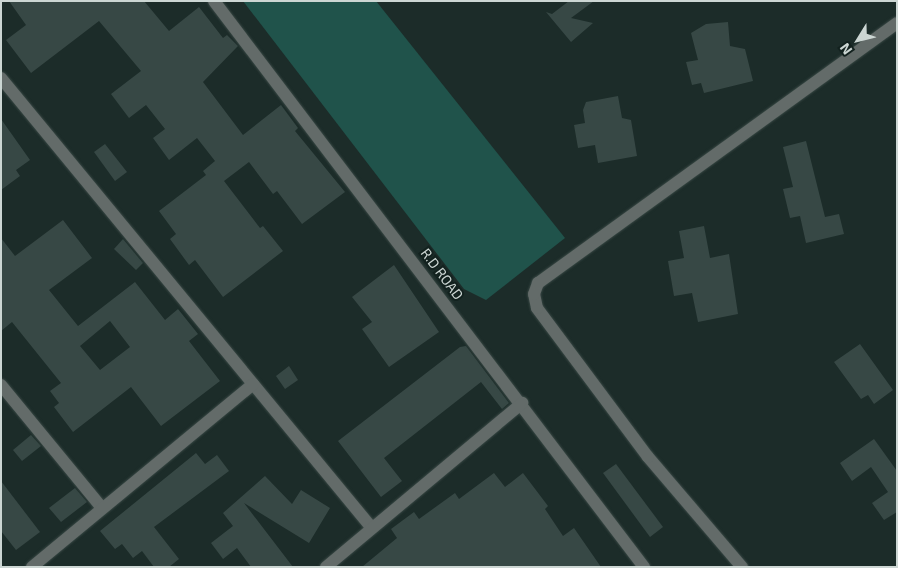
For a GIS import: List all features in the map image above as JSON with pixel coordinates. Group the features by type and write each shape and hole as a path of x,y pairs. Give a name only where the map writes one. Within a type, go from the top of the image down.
{"street":[{"name":"R.D ROAD","path":"214,1 522,403 644,567"},
{"path":"742,567 648,457 537,308 534,294 538,284 897,23"},
{"path":"1,78 371,527"},
{"path":"32,567 253,384"},
{"path":"1,385 102,508"},
{"path":"326,567 371,527 522,403"}],"green space":[{"path":"243,1 376,1 565,238 486,300 464,289"}],"building":[{"path":"9,1 144,1 169,31 199,7 223,38 227,35 238,46 203,82 243,135 281,105 298,128 295,131 345,192 302,224 277,191 273,194 249,162 224,181 260,228 263,226 283,251 223,297 195,260 189,265 170,239 176,234 159,211 206,175 203,171 215,161 197,138 169,160 153,138 165,129 146,105 129,118 111,94 141,71 99,21 31,73 6,40 26,25"},
{"path":"569,1 594,1 571,18 593,23 571,42 546,12 552,14"},
{"path":"728,22 730,46 745,49 753,81 704,93 701,83 692,85 686,62 698,60 691,33 706,24"},
{"path":"618,96 622,118 631,120 637,156 598,163 595,145 578,148 574,125 585,123 583,110 586,102"},
{"path":"1,119 30,160 16,170 20,176 1,190"},
{"path":"806,141 825,217 839,214 844,234 806,243 800,216 790,218 783,189 793,187 783,147"},
{"path":"105,144 127,172 115,181 94,152"},
{"path":"63,220 92,258 49,290 78,326 135,282 165,320 178,309 198,334 189,341 220,381 161,426 131,387 73,432 54,407 59,403 50,391 61,383 12,322 1,331 1,238 15,256","holes":["110,321 130,347 100,370 80,346"]},
{"path":"704,226 710,258 729,254 738,314 698,322 692,293 674,296 668,261 684,258 679,231"},
{"path":"123,239 143,263 136,270 114,249"},
{"path":"394,265 439,332 389,367 362,329 372,322 352,297"},
{"path":"860,344 893,390 874,404 868,395 861,399 834,362"},
{"path":"466,346 509,403 502,409 481,382 384,458 402,481 381,497 338,441 460,347"},
{"path":"289,366 298,380 285,389 276,376"},
{"path":"31,435 41,446 22,461 13,450"},
{"path":"874,439 897,471 897,512 884,520 872,503 888,492 871,467 852,481 840,463"},
{"path":"196,453 205,464 217,455 229,471 154,527 179,559 169,567 154,567 142,551 133,558 122,544 115,549 100,531"},
{"path":"616,464 663,527 650,537 603,473"},
{"path":"494,473 505,487 523,473 548,506 545,509 563,536 574,528 601,567 362,567 397,538 391,529 414,512 419,519 455,493 459,499"},
{"path":"265,476 292,504 301,490 330,508 309,543 244,503 293,567 251,567 237,548 223,559 211,543 233,526 223,513"},
{"path":"1,481 40,532 16,550 1,531"},
{"path":"75,488 87,502 61,522 49,508"}]}
